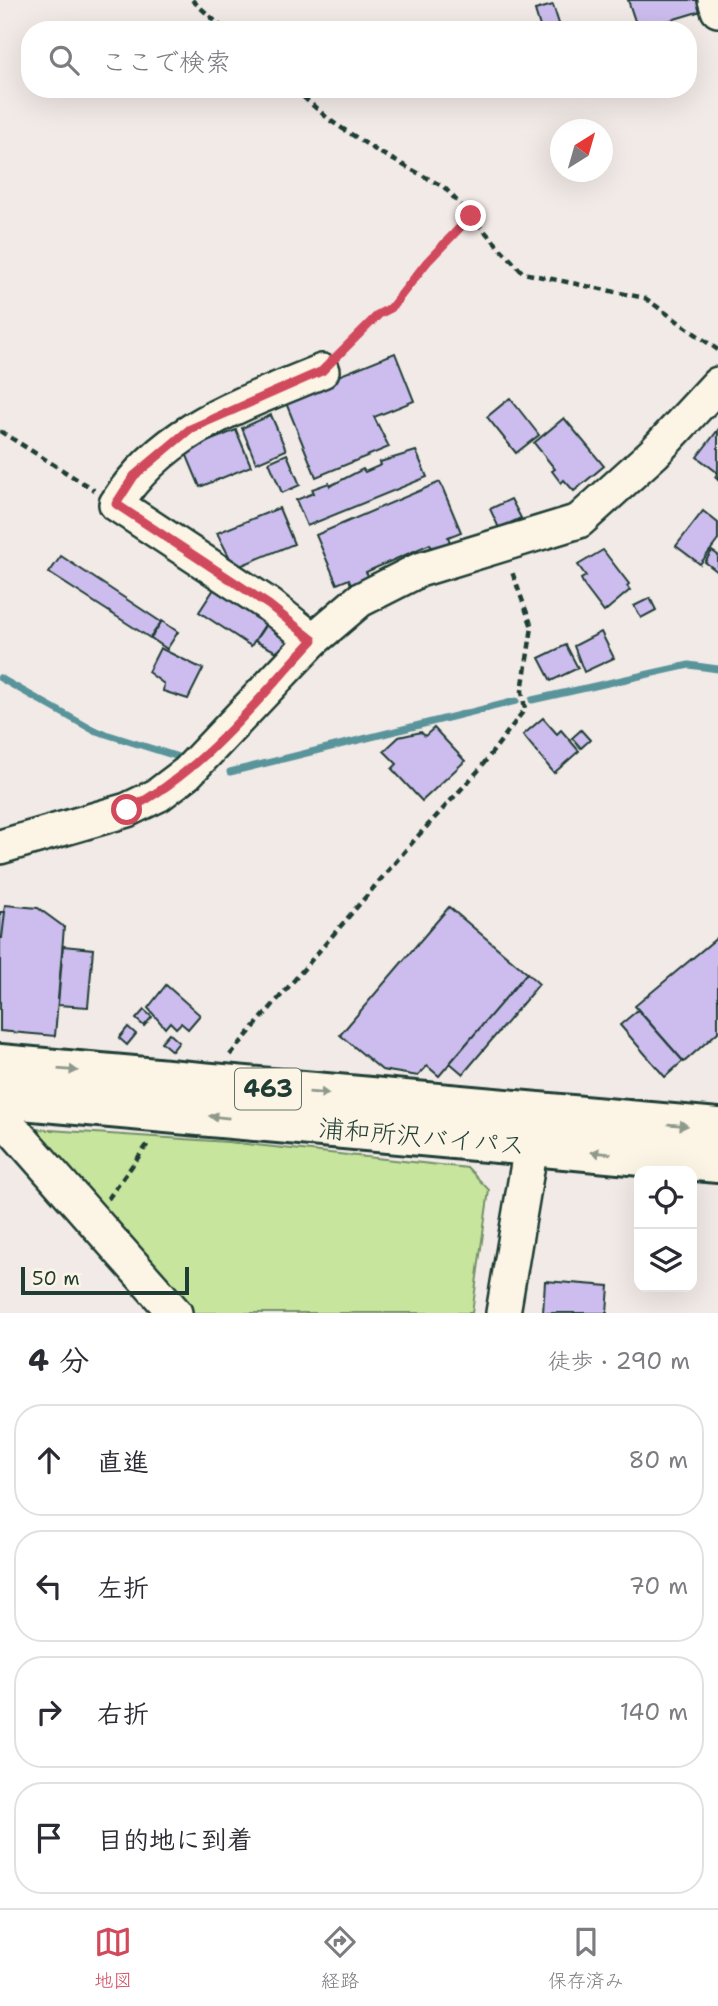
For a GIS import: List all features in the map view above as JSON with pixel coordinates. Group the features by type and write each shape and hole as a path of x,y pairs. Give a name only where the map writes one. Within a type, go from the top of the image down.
{"highway":[{"name":"浦和所沢バイパス","path":"0,1064 206,1083 533,1130 718,1163"},
{"name":"浦和所沢バイパス","path":"0,1098 172,1112 533,1130 718,1128"}],"street":[{"path":"715,0 718,10"},
{"path":"313,640 269,605 116,504 134,476 190,429 322,371"},
{"path":"0,847 127,810 158,795 187,774 313,640 360,600 388,583 503,541 579,520 654,453 718,384"},
{"path":"6,1127 93,1219 175,1313"},
{"path":"503,1313 533,1130"}],"path":[{"path":"192,0 215,21"},
{"path":"304,98 331,121 377,151 444,187 523,273 645,298 718,351"},
{"path":"322,371 379,314 391,308 427,262 471,216"},
{"path":"0,432 116,504"},
{"path":"206,1083 417,837 478,771 525,709 522,691 532,627 503,541"},
{"path":"93,1219 172,1112"}],"green space":[{"path":"20,1128 228,1142 468,1168 489,1190 472,1313 185,1313"}],"building":[{"path":"628,0 698,0 701,11 668,21 635,21"},
{"path":"553,5 558,21 538,21 535,10"},
{"path":"395,353 414,401 374,417 389,447 316,477 284,398"},
{"path":"510,398 539,435 516,453 487,417"},
{"path":"271,415 286,450 256,463 242,428"},
{"path":"564,418 604,466 574,491 564,480 561,483 552,471 555,469 534,443"},
{"path":"236,430 251,466 200,487 185,451 205,439 207,442"},
{"path":"718,430 718,473 697,457"},
{"path":"416,451 427,477 307,526 296,500 314,493 312,489 329,483 330,486 363,469 365,472 381,465 380,462"},
{"path":"287,454 300,485 282,493 269,462"},
{"path":"440,482 461,532 448,537 450,542 433,550 430,544 366,572 369,577 351,585 349,579 337,584 316,535"},
{"path":"511,499 521,518 499,528 490,509"},
{"path":"279,508 294,544 235,568 217,533"},
{"path":"703,511 718,523 718,540 700,564 676,546"},
{"path":"603,550 629,584 627,586 630,590 604,612 585,587 581,579 586,576 578,565"},
{"path":"712,551 718,555 718,572 705,562"},
{"path":"61,556 161,622 150,638 49,573"},
{"path":"218,583 270,617 251,646 199,612"},
{"path":"650,598 656,610 641,618 634,606"},
{"path":"269,620 297,638 285,656 255,641"},
{"path":"162,621 178,632 167,649 151,638"},
{"path":"601,632 614,658 584,672 574,646"},
{"path":"566,645 578,668 551,681 539,658"},
{"path":"160,648 203,669 188,699 163,691 164,684 148,672"},
{"path":"543,718 557,734 561,730 579,751 554,773 523,735"},
{"path":"434,728 465,761 422,801 392,769 397,764 384,751 399,737 421,732 425,736"},
{"path":"581,730 590,740 581,748 572,738"},
{"path":"5,905 38,908 64,927 55,1036 0,1031 0,938"},
{"path":"449,907 527,973 439,1076 427,1066 418,1076 382,1070 340,1035"},
{"path":"0,912 5,912 2,938 0,938"},
{"path":"718,937 718,1032 684,1062 635,1006"},
{"path":"63,946 93,949 88,1007 58,1005"},
{"path":"527,973 539,984 463,1074 450,1063"},
{"path":"166,985 200,1015 188,1029 181,1023 176,1028 170,1022 165,1028 148,1008"},
{"path":"144,1010 152,1017 144,1026 136,1019"},
{"path":"638,1010 683,1061 665,1077 620,1025"},
{"path":"128,1027 136,1034 127,1045 119,1038"},
{"path":"169,1033 179,1042 172,1051 161,1042"},
{"path":"545,1281 609,1286 607,1313 543,1313"}],"waterway":[{"path":"532,700 689,665 718,669"},
{"path":"0,678 93,730 185,759"},
{"path":"230,772 516,701"}],"route":[{"path":"127,810 158,795 187,774 313,640 269,605 116,504 134,476 190,429 322,371 379,314 391,308 427,262 471,216"}]}
